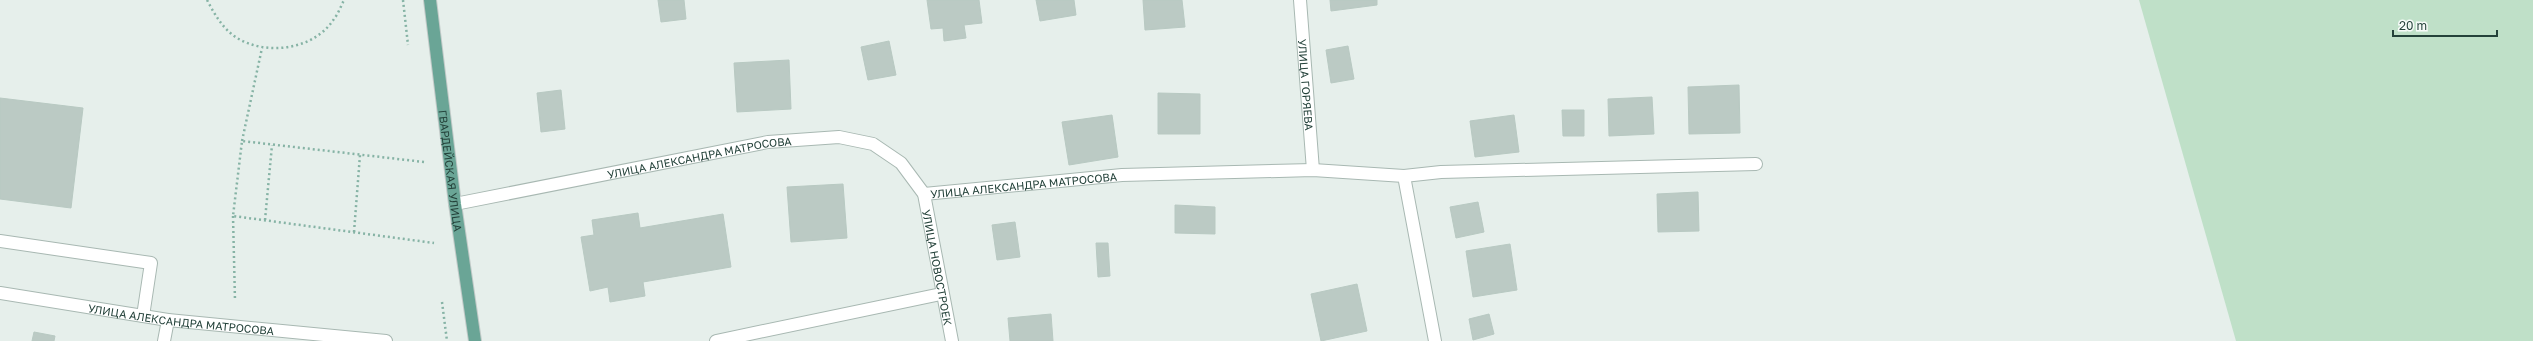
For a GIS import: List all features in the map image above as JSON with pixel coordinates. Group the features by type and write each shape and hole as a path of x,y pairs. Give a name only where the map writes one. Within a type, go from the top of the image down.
{"main road":[{"name":"ГВАРДЕЙСКАЯ УЛИЦА","path":"430,0 455,204 475,341"}],"street":[{"name":"УЛИЦА ГОРЯЕВА","path":"1300,0 1313,170"},
{"name":"УЛИЦА АЛЕКСАНДРА МАТРОСОВА","path":"455,204 768,142 839,137 873,144 901,163 924,194 1122,175 1313,170 1404,176 1441,172 1756,164"},
{"path":"1404,176 1435,341"},
{"name":"УЛИЦА НОВОСТРОЕК","path":"924,194 941,294 952,341"},
{"path":"0,241 151,263 143,316"},
{"name":"УЛИЦА АЛЕКСАНДРА МАТРОСОВА","path":"0,293 168,320 386,341"},
{"path":"716,341 941,294"},
{"path":"164,341 168,320"}],"path":[{"path":"207,0 218,20 237,38 262,48 289,48 314,38 334,20 344,0"},
{"path":"236,326 233,216 242,141 262,48"},
{"path":"242,141 424,162"},
{"path":"265,220 272,144"},
{"path":"354,232 360,155"},
{"path":"233,216 434,243"}],"green space":[{"path":"2139,0 2533,0 2533,341 2236,341"}],"building":[{"path":"658,0 684,0 686,19 661,22"},
{"path":"927,0 979,0 982,23 964,25 966,38 944,41 943,28 931,29"},
{"path":"1036,0 1074,0 1076,15 1040,21"},
{"path":"1143,0 1182,0 1185,27 1145,30"},
{"path":"1330,0 1377,0 1377,5 1331,11"},
{"path":"889,41 896,75 868,80 861,47"},
{"path":"1348,46 1354,79 1331,83 1326,50"},
{"path":"789,60 791,109 737,112 734,63"},
{"path":"1739,85 1740,133 1689,134 1688,87"},
{"path":"561,90 565,129 541,132 537,93"},
{"path":"1158,93 1200,94 1200,134 1158,134"},
{"path":"1652,97 1654,134 1609,136 1608,99"},
{"path":"0,98 83,108 71,208 0,199"},
{"path":"1562,110 1584,110 1584,136 1563,136"},
{"path":"1112,115 1118,157 1069,165 1062,122"},
{"path":"1514,115 1519,152 1475,157 1470,121"},
{"path":"843,184 847,238 791,242 787,187"},
{"path":"1698,192 1699,231 1658,232 1657,194"},
{"path":"1478,202 1484,232 1456,238 1450,207"},
{"path":"1175,205 1215,207 1215,234 1175,233"},
{"path":"638,213 640,228 723,214 731,267 643,282 645,296 610,302 608,287 590,291 581,237 594,235 592,220"},
{"path":"1015,222 1020,257 997,260 992,225"},
{"path":"1096,243 1108,243 1110,276 1098,277"},
{"path":"1510,244 1517,290 1473,297 1466,251"},
{"path":"1357,284 1367,331 1321,341 1311,294"},
{"path":"1051,314 1053,341 1010,341 1008,318"},
{"path":"1489,314 1494,334 1473,340 1469,319"},
{"path":"34,332 55,336 54,341 32,341"}]}
